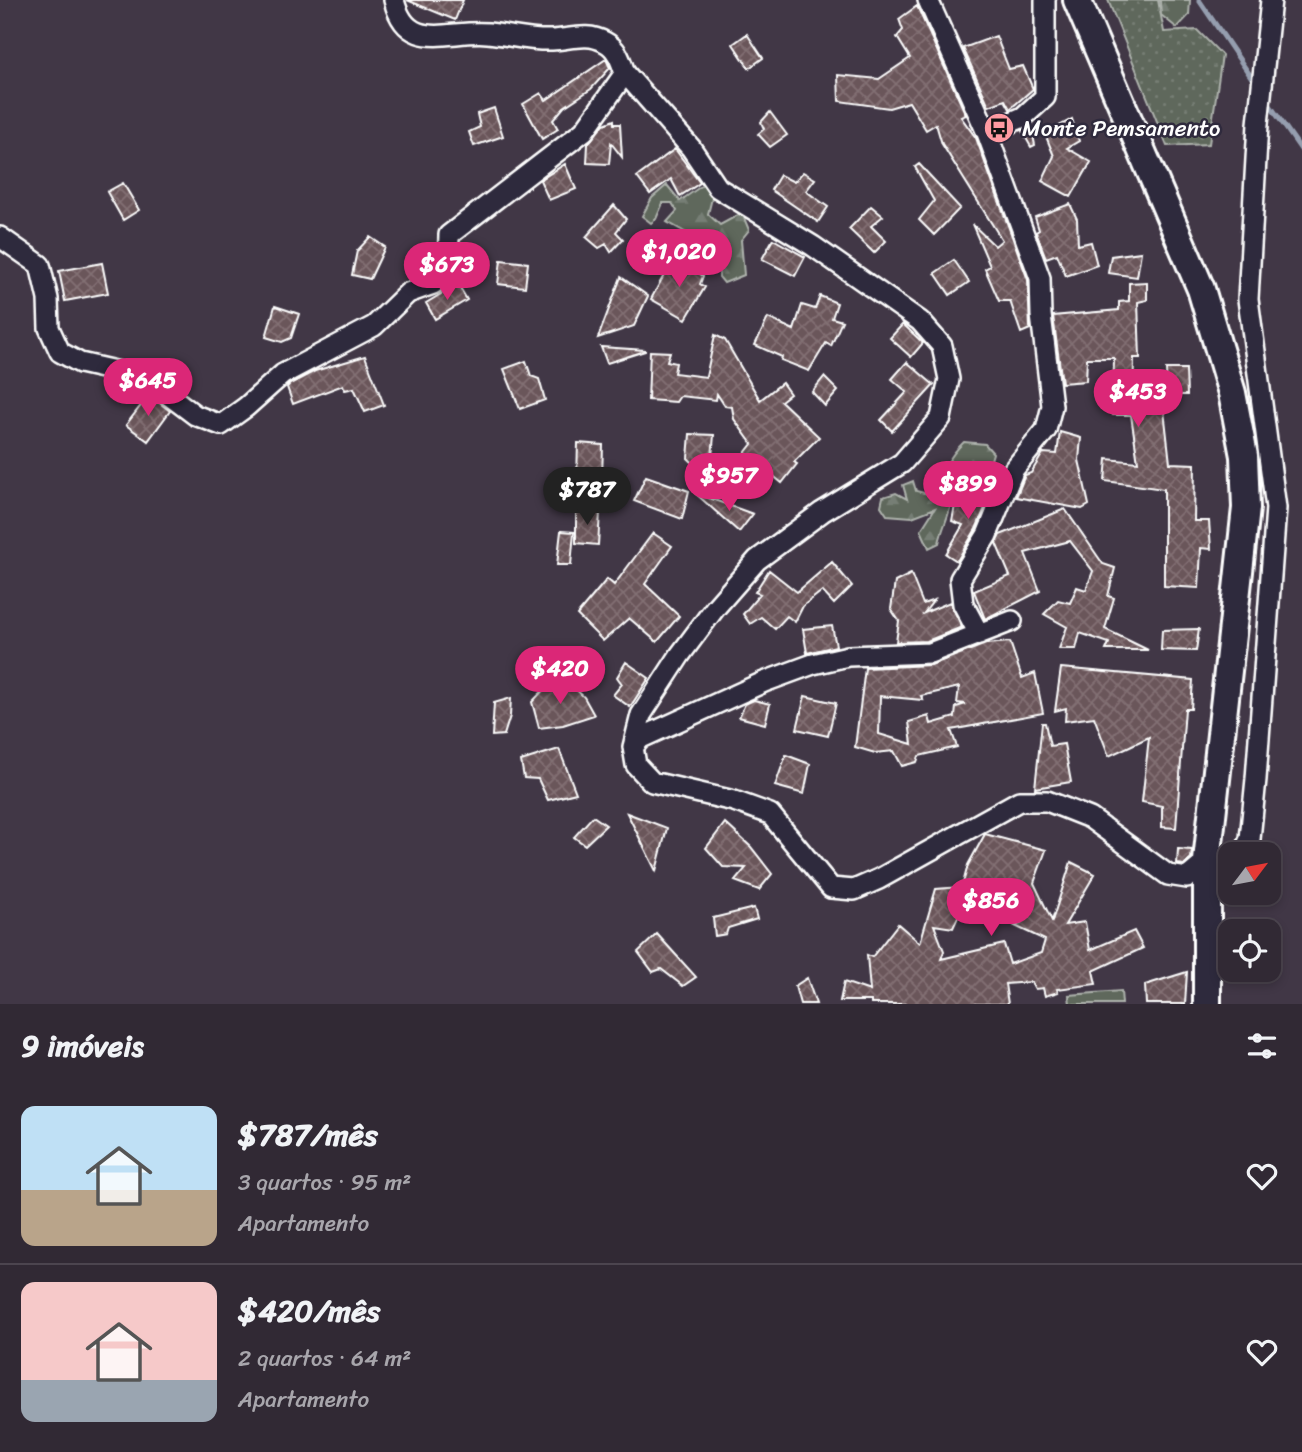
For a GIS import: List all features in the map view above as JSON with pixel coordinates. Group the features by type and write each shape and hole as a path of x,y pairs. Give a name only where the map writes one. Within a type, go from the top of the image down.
{"street":[{"path":"394,0 397,12 406,25 422,36 487,33 513,39 554,40 587,35 606,42 619,56 625,73 691,148 718,188 813,246 919,321 942,346 949,379 941,418 902,463 822,512 757,560 723,598 680,655 641,715 633,747 636,765 652,782 734,801 770,814 831,888 854,890 879,879 1018,801 1048,801 1090,818 1168,875 1187,878 1218,862"},
{"path":"928,0 987,133 1040,278 1041,315 1052,407 1046,430 1014,470 987,535 960,579 963,604 979,634"},
{"path":"987,133 1023,117 1045,97 1045,0"},
{"path":"1077,0 1201,289 1232,393 1244,456 1244,535 1221,842"},
{"path":"1249,842 1256,779 1276,508 1248,299 1258,124 1270,0"},
{"path":"0,237 40,265 48,299 49,328 60,352 80,363 146,378 195,415 221,425 246,407 282,373 374,326 408,293 433,284 448,269 449,235 584,131 625,73"},
{"path":"633,747 641,737 764,681 813,664 848,656 930,653 1012,621"},
{"path":"1207,1004 1205,904 1218,865"},
{"path":"1205,904 1218,888"}],"green space":[{"path":"1108,0 1158,0 1164,32 1197,30 1222,55 1209,144 1167,146"},
{"path":"1160,0 1190,0 1189,15 1177,28 1161,15"},
{"path":"707,182 712,198 708,214 720,225 742,213 749,230 741,240 744,275 724,283 709,250 667,222 677,211 672,203 663,203 656,219 651,223 642,216 652,198 667,185 680,201"},
{"path":"964,442 985,444 993,453 988,470 978,476 968,463 957,471 957,483 963,487 964,493 953,495 939,543 929,548 921,530 935,508 912,517 887,515 881,506 883,497 896,493 907,499 903,485 913,481 916,491 936,496 945,466"},
{"path":"1121,991 1122,1004 1070,1004 1069,995"}],"building":[{"path":"407,0 463,0 455,20"},
{"path":"917,6 966,115 961,117 976,138 1028,280 1030,329 1021,333 1010,301 999,301 985,269 990,266 972,224 995,246 1002,240 942,144 936,124 926,130 909,102 889,108 839,101 838,75 879,79 910,58 897,37 903,30 899,19"},
{"path":"747,34 763,58 749,68 733,44"},
{"path":"996,36 1009,69 1023,66 1033,89 1010,109 1005,100 989,106 963,48"},
{"path":"606,59 610,68 591,89 564,107 553,120 558,129 542,139 523,104 541,93 546,100"},
{"path":"494,108 503,136 474,146 469,132 480,127 477,114"},
{"path":"770,112 787,135 770,147 758,134 764,129 761,122"},
{"path":"1072,119 1079,141 1067,148 1091,162 1071,197 1042,181 1054,156 1045,134"},
{"path":"614,120 614,124 620,124 622,157 611,143 609,164 587,163 588,144 604,124"},
{"path":"1031,126 1035,145 1031,147 1022,131"},
{"path":"675,149 700,183 680,196 671,179 650,194 637,177"},
{"path":"565,164 576,189 549,200 540,180"},
{"path":"919,164 960,208 934,235 919,220 934,201 915,167"},
{"path":"803,172 815,179 806,191 828,207 818,222 771,190 780,175 794,182"},
{"path":"123,183 139,210 123,220 107,192"},
{"path":"1070,204 1077,219 1078,245 1091,242 1097,265 1066,276 1057,254 1046,258 1036,232 1039,230 1035,217"},
{"path":"614,205 626,219 616,232 623,239 611,252 606,244 599,248 586,237"},
{"path":"871,206 883,216 871,226 886,241 874,253 849,229"},
{"path":"370,237 385,247 370,279 352,275 357,251"},
{"path":"773,239 805,257 795,276 762,259"},
{"path":"1141,252 1137,277 1108,273 1111,256"},
{"path":"674,257 703,276 700,284 705,287 686,319 651,299"},
{"path":"501,260 528,263 525,287 498,284"},
{"path":"954,260 969,282 950,295 935,273"},
{"path":"102,263 108,293 65,301 59,271"},
{"path":"621,277 648,296 634,326 598,338"},
{"path":"1147,282 1147,300 1138,302 1140,358 1134,358 1133,405 1164,410 1170,463 1195,464 1194,521 1209,521 1211,549 1201,548 1199,588 1164,586 1164,489 1105,481 1107,459 1138,462 1131,415 1113,415 1114,358 1087,358 1086,381 1062,383 1053,316 1119,310 1119,302 1129,301 1129,283"},
{"path":"458,284 467,300 435,319 426,303"},
{"path":"820,296 837,303 832,318 842,321 831,346 826,343 809,371 781,360 782,357 755,345 768,318 794,330 802,305 815,309"},
{"path":"275,306 299,314 291,338 282,342 266,337"},
{"path":"903,324 923,343 911,357 890,338"},
{"path":"715,335 725,340 760,400 782,383 790,394 781,401 819,437 794,462 797,464 782,483 745,453 752,444 734,419 732,407 725,406 717,394 716,400 680,396 676,402 648,400 650,351 670,352 667,361 676,363 674,373 706,377"},
{"path":"601,347 645,350 645,351 607,363"},
{"path":"365,356 384,405 365,412 354,388 345,390 343,385 293,404 287,387 290,384 315,371"},
{"path":"526,361 531,376 539,379 545,400 520,409 504,369"},
{"path":"907,362 934,385 892,431 881,420 907,392 892,379"},
{"path":"1166,369 1186,369 1187,395 1167,395"},
{"path":"824,377 838,391 825,406 812,392"},
{"path":"149,395 170,411 148,441 126,425"},
{"path":"1060,432 1081,438 1079,460 1089,505 1082,509 1016,497 1025,475 1031,473 1043,453 1057,454"},
{"path":"690,434 714,435 712,457 704,467 696,466 688,458"},
{"path":"578,443 603,445 602,479 577,478"},
{"path":"646,476 689,491 682,519 634,501"},
{"path":"980,487 992,492 976,529 957,561 946,554 963,525 952,521 956,500 973,505"},
{"path":"695,493 753,514 739,532"},
{"path":"576,509 600,512 598,545 576,543"},
{"path":"1065,509 1103,564 1115,568 1108,596 1114,598 1105,629 1148,650 1106,650 1109,643 1080,633 1076,649 1059,649 1067,627 1044,614 1058,600 1070,603 1077,587 1086,590 1093,571 1070,541 1025,553 1040,591 985,619 974,591 1010,576 996,543 1000,535"},
{"path":"561,531 574,532 571,565 557,565"},
{"path":"653,533 672,546 645,584 679,616 657,642 629,618 603,641 577,615 607,579 614,585"},
{"path":"832,562 852,586 834,604 822,591 803,606 795,622 787,616 775,629 761,617 750,624 743,614 760,594 755,592 769,570 797,592"},
{"path":"911,574 923,604 934,600 924,613 950,602 962,627 927,641 896,642 899,621 891,609 895,582"},
{"path":"832,626 836,646 807,653 803,629"},
{"path":"1199,629 1196,651 1161,650 1162,630"},
{"path":"1010,642 1022,678 1035,673 1043,713 951,730 957,747 919,756 917,762 902,766 894,751 875,753 855,747 865,668 931,665 986,644","holes":["959,687 957,703 966,704 956,707 955,717 931,724 929,716 909,722 912,744 879,734 880,696 923,700 921,696"]},
{"path":"626,662 649,678 630,707 613,695 622,684 617,677"},
{"path":"1061,668 1193,680 1191,709 1185,709 1176,828 1162,827 1162,806 1142,802 1149,737 1109,756 1094,717 1065,721 1066,708 1055,711"},
{"path":"554,679 565,688 570,684 584,697 594,715 563,725 539,728 532,702"},
{"path":"805,696 836,703 828,736 797,729"},
{"path":"511,698 510,716 504,735 492,736 494,703"},
{"path":"754,700 770,704 765,724 739,717 745,704"},
{"path":"1042,723 1045,723 1050,746 1064,744 1071,782 1035,788"},
{"path":"559,749 576,793 548,800 538,779 524,778 521,761"},
{"path":"786,755 810,764 804,794 775,786"},
{"path":"627,813 667,828 656,871"},
{"path":"593,816 606,825 585,845 574,837"},
{"path":"725,823 751,847 772,874 759,890 735,881 746,868 723,867 706,848"},
{"path":"985,834 1046,850 1034,883 1052,921 1071,862 1095,874 1065,925 1085,922 1090,950 1134,931 1143,948 1093,971 1096,984 1057,989 1058,992 1045,996 1043,988 1035,989 1031,982 1005,984 1008,1004 871,1004 871,1001 840,1001 844,982 870,991 867,955 872,957 898,924 920,943 936,889 962,887 968,865","holes":["962,908 1020,924 1015,926 1045,940 1041,953 1010,964 1004,944 941,959 944,951 934,925 953,928"]},
{"path":"1178,849 1192,850 1191,858 1184,865 1177,864"},
{"path":"754,908 757,919 728,928 726,934 715,936 713,918"},
{"path":"657,934 696,977 683,986 661,969 653,972 638,952"},
{"path":"1187,972 1185,1004 1146,1004 1145,985"},
{"path":"807,978 816,1004 800,1004 795,986"}],"waterway":[{"path":"1199,0 1256,84"},
{"path":"1267,101 1302,151"}],"place":[{"name":"Monte Pemsamento","path":"999,128"}]}
